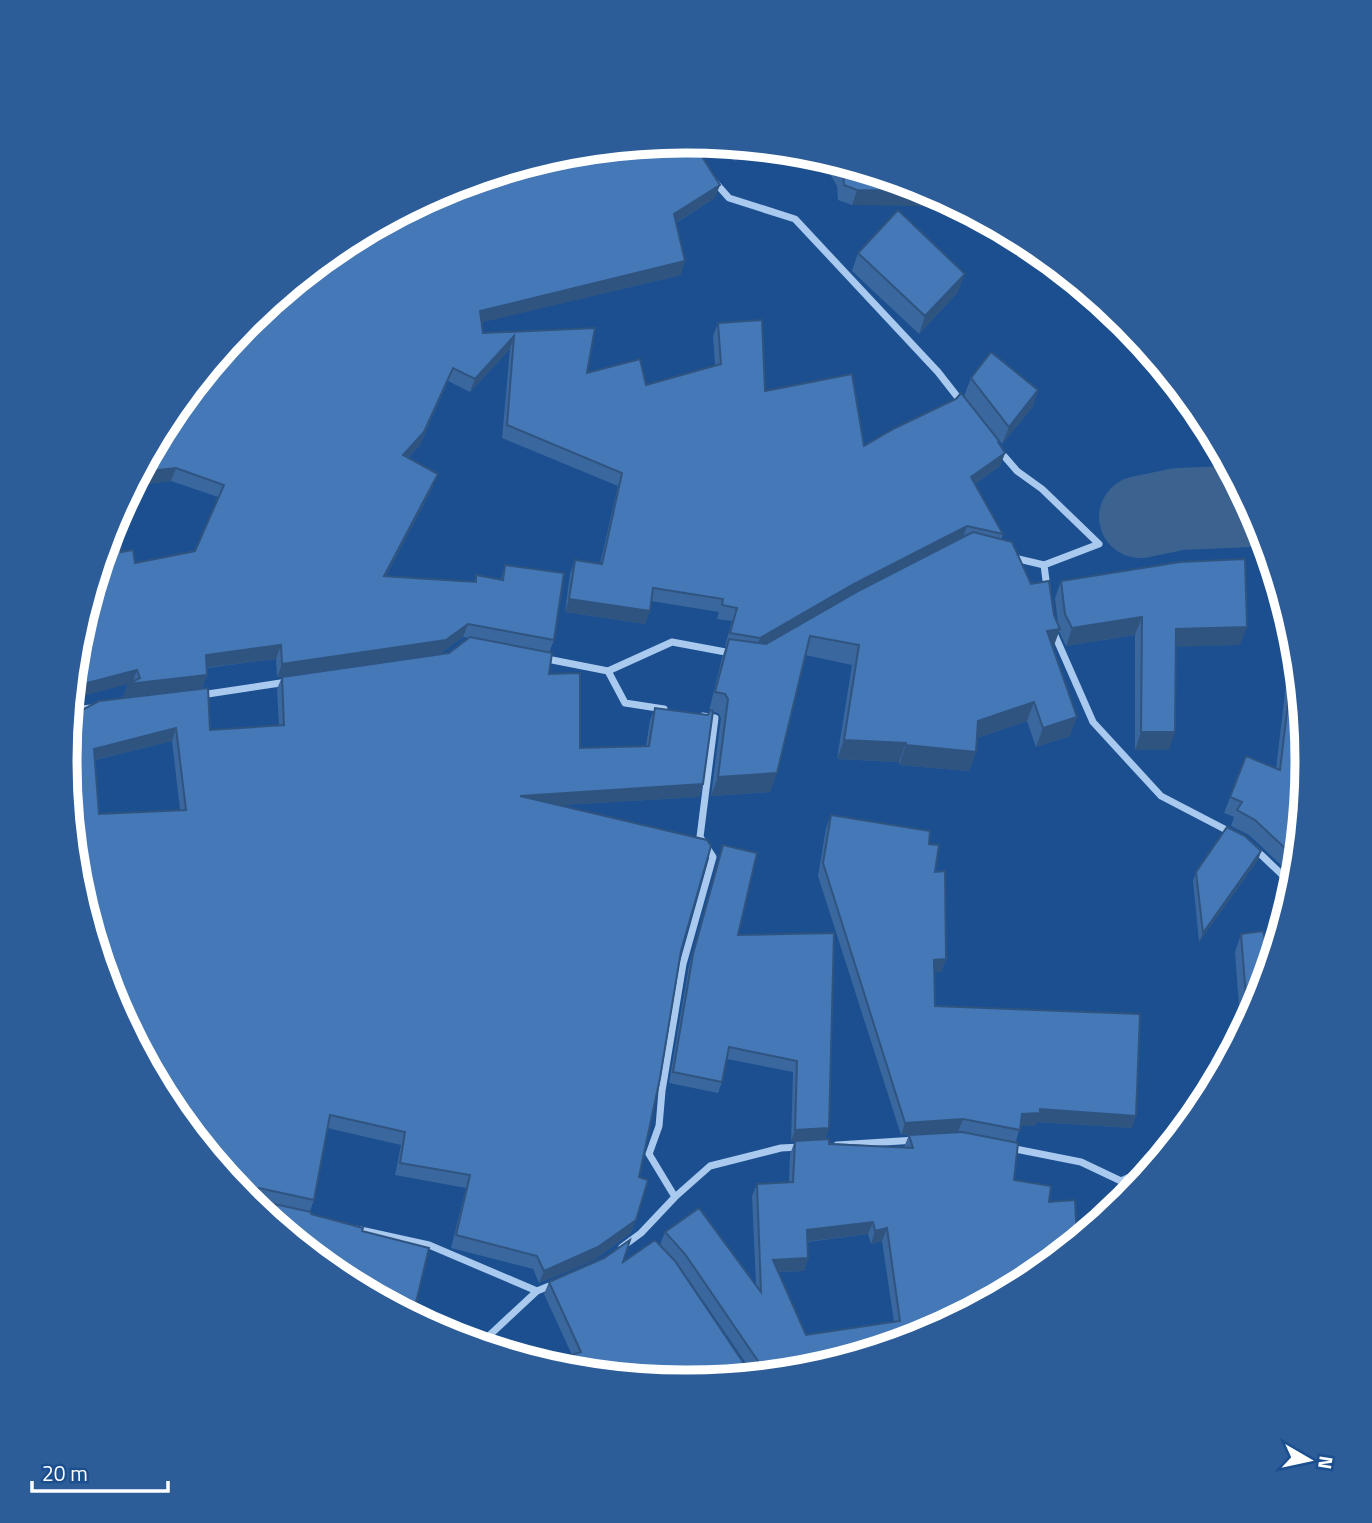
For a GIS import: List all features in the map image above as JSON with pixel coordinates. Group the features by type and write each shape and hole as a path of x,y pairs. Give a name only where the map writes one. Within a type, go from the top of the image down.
{"street":[{"path":"707,173 729,198 795,219 939,372 971,416"},
{"path":"995,446 1017,471 1051,497 1099,544 1044,565 1004,555"},
{"path":"1044,565 1047,592"},
{"path":"1051,619 1053,633 1093,722 1161,796 1245,840 1284,876"},
{"path":"529,655 608,671 672,642 744,655"},
{"path":"608,671 625,703 677,711"},
{"path":"189,696 296,681"},
{"path":"79,709 96,707"},
{"path":"675,1196 649,1154 659,1126 662,1091 683,964 713,857 699,838 715,718 690,713"},
{"path":"822,1146 931,1139"},
{"path":"999,1146 1082,1162 1124,1185"},
{"path":"619,1249 641,1233 675,1196 710,1166 781,1148 808,1147"},
{"path":"1121,1181 1132,1176"},
{"path":"348,1227 429,1245 537,1291"},
{"path":"641,1233 650,1242"},
{"path":"488,1337 537,1291 562,1280"}],"building":[{"path":"699,153 720,185 674,214 685,261 480,311 483,333 595,328 587,373 640,359 646,385 721,364 718,323 762,320 765,391 852,374 864,446 956,399 961,393 999,441 1005,453 971,477 1003,534 967,526 854,584 760,638 730,633 737,608 722,605 723,599 653,588 650,611 569,599 575,560 602,564 622,473 507,425 514,336 475,379 453,368 424,432 403,455 438,474 384,576 476,582 476,575 503,580 505,565 564,573 554,640 468,624 446,640 282,664 281,645 206,655 207,675 128,684 140,678 137,670 82,684 98,604 121,535 121,552 133,550 135,563 195,551 224,485 176,468 152,471 180,423 228,360 255,331 315,278 382,234 453,199 528,173 607,158"},
{"path":"843,173 897,191 857,190 844,185"},
{"path":"898,210 965,274 925,316 858,253"},
{"path":"991,352 1038,390 1009,427 971,378"},
{"path":"973,532 1012,542 1031,584 1049,581 1054,615 1060,629 1047,631 1077,717 1043,728 1034,702 978,721 976,752 906,743 844,740 859,645 810,636 777,773 718,777 728,699 725,694 715,692 729,639 766,644 862,589"},
{"path":"1245,559 1247,627 1176,629 1175,732 1141,732 1142,617 1072,628 1065,614 1061,581 1180,562"},
{"path":"470,637 552,653 549,674 580,673 580,748 649,746 655,708 708,715 710,710 713,711 703,784 520,796 707,840 711,846 681,951 660,1078 639,1177 648,1180 636,1220 598,1247 544,1271 537,1256 456,1235 470,1175 400,1163 405,1132 330,1115 314,1200 259,1188 254,1191 203,1132 159,1066 123,995 109,957 89,880 78,801 79,712 99,701 208,688 210,730 284,725 282,677 449,653","holes":["176,728 186,810 99,814 94,749"]},
{"path":"1290,684 1295,762 1288,850 1255,820 1237,810 1242,802 1230,797 1246,756 1280,770"},
{"path":"831,815 930,831 929,844 939,845 935,872 945,871 946,959 934,960 935,1006 1140,1014 1136,1116 1040,1109 1040,1113 1022,1114 1020,1130 963,1119 905,1123 823,863"},
{"path":"1227,827 1245,836 1261,851 1203,933 1196,872"},
{"path":"723,845 757,853 738,935 834,933 829,1128 795,1130 797,1061 729,1047 722,1082 673,1072 693,954"},
{"path":"1263,931 1266,945 1246,1001 1241,934"},
{"path":"962,1132 1018,1143 1014,1180 1051,1186 1049,1202 1075,1200 1076,1229 1057,1245 990,1289 919,1324 844,1350 758,1366 758,1361 685,1254 665,1232 699,1208 761,1292 757,1184 793,1182 795,1141 829,1139 829,1144 913,1148 909,1135","holes":["873,1222 875,1231 887,1228 900,1321 806,1335 773,1260 808,1258 807,1230"]},
{"path":"266,1202 311,1212 363,1228 362,1231 429,1248 415,1307 381,1289 315,1245"},
{"path":"630,1240 623,1262 655,1240 675,1261 746,1367 646,1369 562,1358 581,1352 549,1282 604,1258"}],"waterway":[{"path":"1140,517 1179,509 1239,507"}]}
